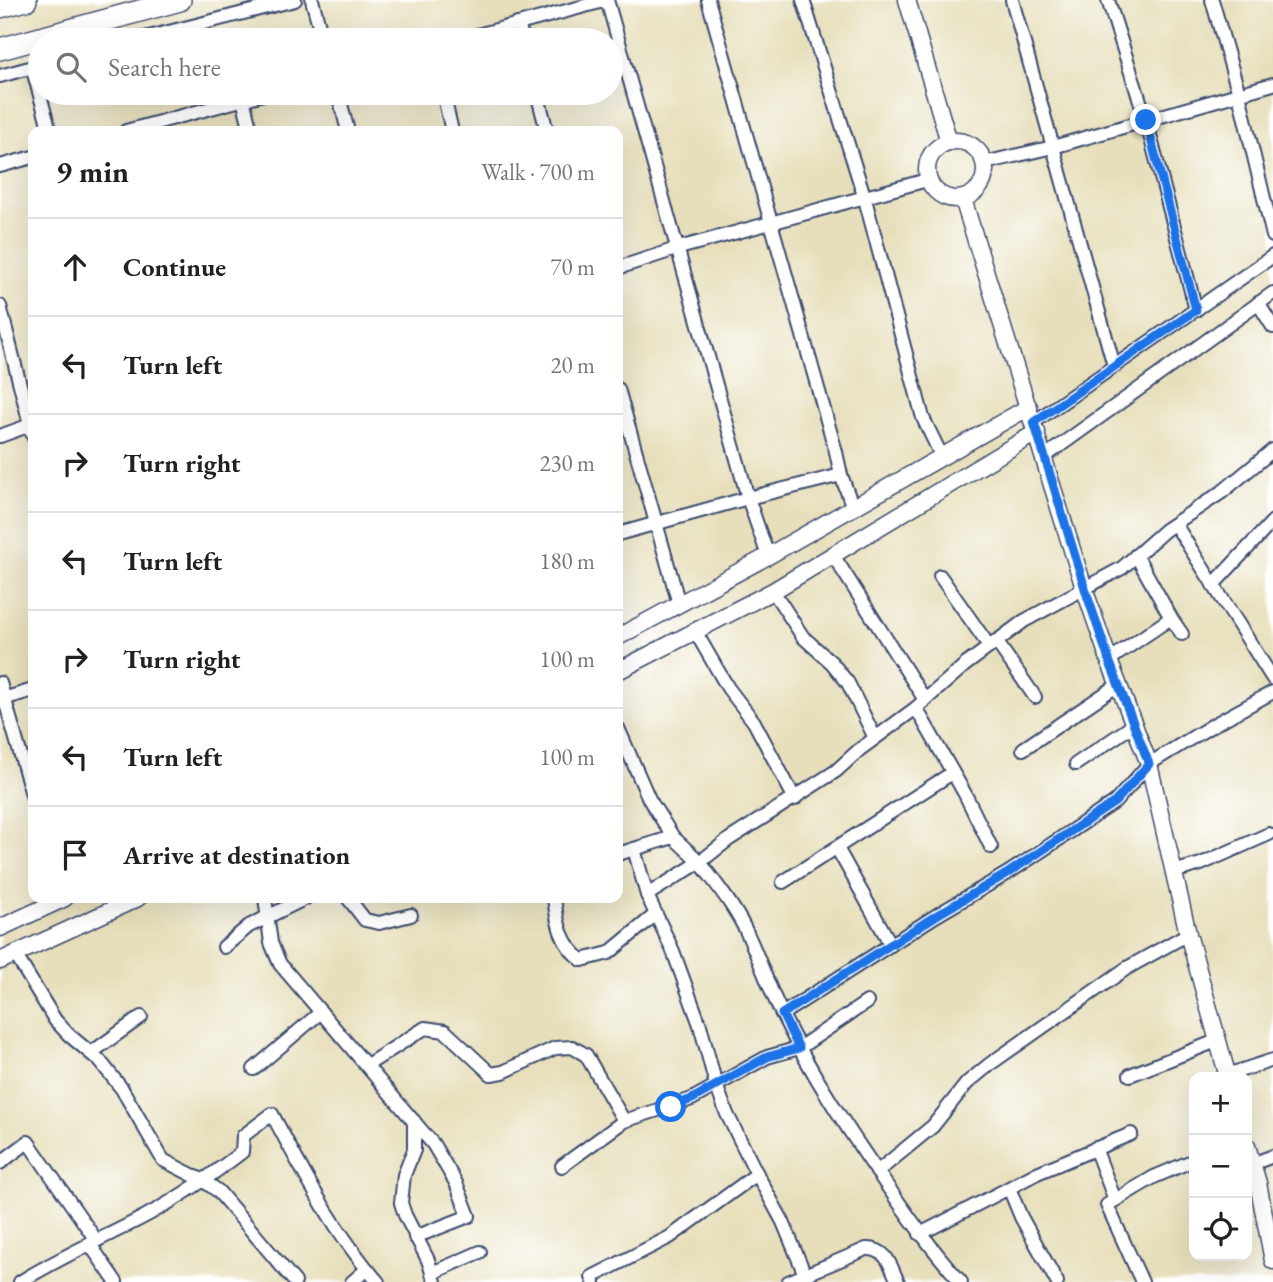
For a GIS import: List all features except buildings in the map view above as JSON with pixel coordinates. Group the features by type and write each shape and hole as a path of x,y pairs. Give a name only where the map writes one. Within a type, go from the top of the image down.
{"highway":[{"path":"0,7 26,0"},
{"path":"77,28 180,0"},
{"path":"0,49 28,41"}],"street":[{"path":"185,28 295,0"},
{"path":"312,0 320,28"},
{"path":"503,28 607,0 615,28"},
{"path":"708,0 841,475 853,508"},
{"path":"803,0 865,199 923,418 942,457"},
{"path":"906,0 948,142"},
{"path":"1012,0 1114,366"},
{"path":"1108,0 1146,120 1196,310"},
{"path":"1212,0 1239,94 1273,236"},
{"path":"518,24 519,28"},
{"path":"623,55 748,498 768,556"},
{"path":"0,76 28,68"},
{"path":"984,163 1273,84"},
{"path":"44,105 49,126"},
{"path":"158,126 224,105"},
{"path":"244,105 250,126"},
{"path":"341,105 347,126"},
{"path":"446,105 452,126"},
{"path":"540,105 546,126"},
{"path":"960,141 971,145 984,163 985,174 981,185 974,194 963,199 952,200 941,196 927,180 930,155 948,142 960,141"},
{"path":"0,166 28,158"},
{"path":"623,266 679,248 927,180"},
{"path":"963,199 1084,588 1149,764 1188,934 1227,1072"},
{"path":"623,668 773,591 833,555 1273,256"},
{"path":"1044,457 1273,293"},
{"path":"1258,303 1273,327"},
{"path":"0,306 28,413"},
{"path":"623,407 680,604"},
{"path":"623,634 942,457 1033,420"},
{"path":"0,436 28,429"},
{"path":"647,895 836,771 993,643 1024,621 1122,568 1273,450"},
{"path":"623,533 841,475"},
{"path":"1213,585 1273,521"},
{"path":"1175,524 1273,679"},
{"path":"833,555 921,704 952,772 991,846"},
{"path":"1136,555 1182,634"},
{"path":"940,576 1035,697"},
{"path":"773,591 803,637 832,663 848,683 875,738"},
{"path":"1109,660 1171,618"},
{"path":"695,631 728,688 754,722 795,799"},
{"path":"0,683 2,699 28,782"},
{"path":"1023,749 1118,685"},
{"path":"2,699 28,691"},
{"path":"782,1014 1008,873 1115,802 1149,764 1273,692"},
{"path":"1076,764 1135,724"},
{"path":"623,739 649,799 673,837 699,862 747,931 799,1048 877,1172 920,1234 961,1282"},
{"path":"783,882 952,772"},
{"path":"1173,872 1269,834"},
{"path":"623,852 673,837"},
{"path":"837,848 891,945"},
{"path":"634,849 647,895 673,951 700,1024 716,1085 727,1114 783,1222 806,1278"},
{"path":"0,928 52,903"},
{"path":"127,903 8,958 55,1020 100,1061 122,1089 163,1160 218,1191 295,1282"},
{"path":"266,903 271,943 281,964 433,1144 456,1183 469,1216 415,1237"},
{"path":"224,947 249,926 295,903"},
{"path":"352,903 365,920 379,923 411,915"},
{"path":"555,903 561,935 575,955 582,960 609,954 656,914"},
{"path":"877,1172 933,1126 967,1083 990,1064 1127,968 1188,934"},
{"path":"562,1166 624,1121 682,1103 767,1057 799,1048 867,1002"},
{"path":"254,1069 321,1012"},
{"path":"91,1053 141,1017"},
{"path":"367,1065 425,1028 445,1031 491,1074 503,1072 555,1048 572,1047 586,1055 624,1121"},
{"path":"1130,1075 1219,1040"},
{"path":"1239,1072 1273,1060"},
{"path":"20,1282 40,1277 92,1242 135,1221 204,1181 242,1152 243,1136 272,1114 306,1177 353,1252 378,1282"},
{"path":"414,1121 414,1150 404,1175 401,1203 428,1260 433,1278 480,1252"},
{"path":"920,1234 1037,1173 1131,1134"},
{"path":"0,1163 28,1142 116,1282"},
{"path":"1095,1147 1115,1200"},
{"path":"1273,1156 1252,1164 1273,1261"},
{"path":"1142,1282 1107,1205 1154,1177 1189,1162"},
{"path":"594,1282 592,1277 670,1237 757,1174"},
{"path":"1009,1188 1021,1217 1058,1282"},
{"path":"788,1282 806,1278 866,1249 877,1248 885,1254 898,1282"},
{"path":"352,1282 367,1269"}],"route":[{"path":"671,1107 692,1099 767,1057 799,1048 782,1014 1008,873 1115,802 1149,764 1087,595 1034,422 1196,310 1146,120"}]}
